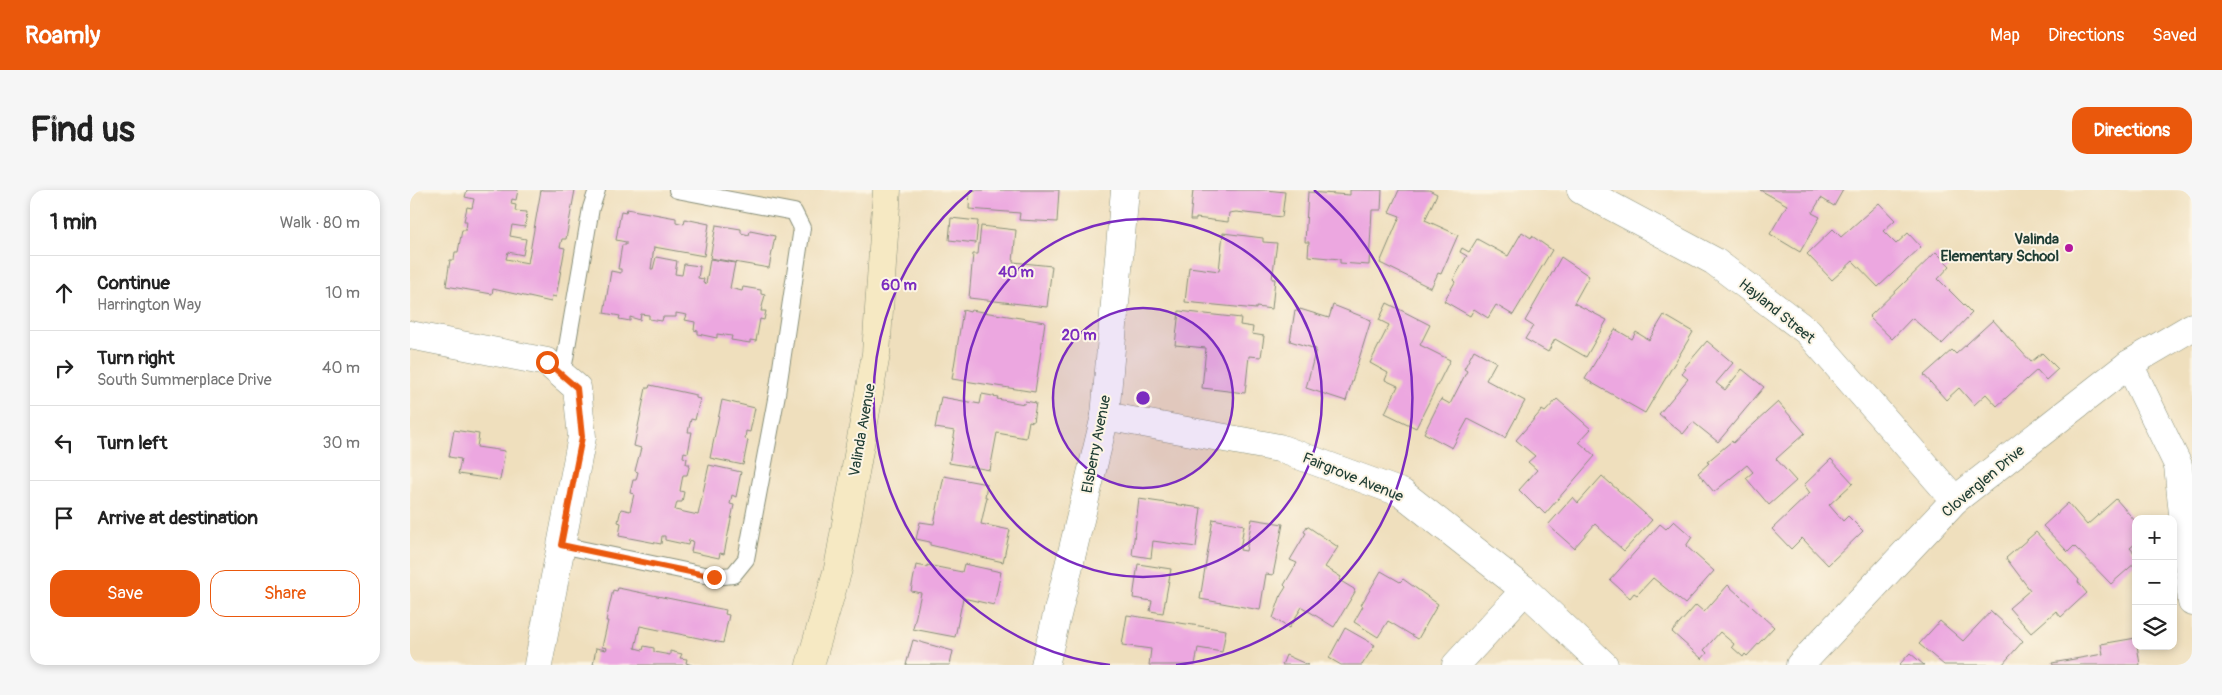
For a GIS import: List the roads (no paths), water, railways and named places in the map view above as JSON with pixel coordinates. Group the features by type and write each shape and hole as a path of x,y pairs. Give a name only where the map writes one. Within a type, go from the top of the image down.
{"main road":[{"name":"Valinda Avenue","path":"810,665 838,569 876,354 887,190"}],"street":[{"name":"Elsberry Avenue","path":"1045,665 1105,416 1126,190"},
{"name":"Hayland Street","path":"1581,190 1714,261 1808,332 1955,500"},
{"name":"Cloverglen Drive","path":"1800,665 1955,500 2129,364 2192,327"},
{"path":"410,335 547,362 570,382 582,437 538,665"},
{"path":"2129,364 2178,465 2192,602"},
{"name":"Fairgrove Avenue","path":"1105,416 1279,448 1402,493 1525,590 1604,665"},
{"path":"1456,665 1525,590"}],"lane":[{"path":"570,382 591,208 597,190"},
{"path":"561,545 714,577 733,575 746,559 777,394 802,228 794,212 677,190"}],"place":[{"name":"Valinda Elementary School","path":"2069,248"}]}
